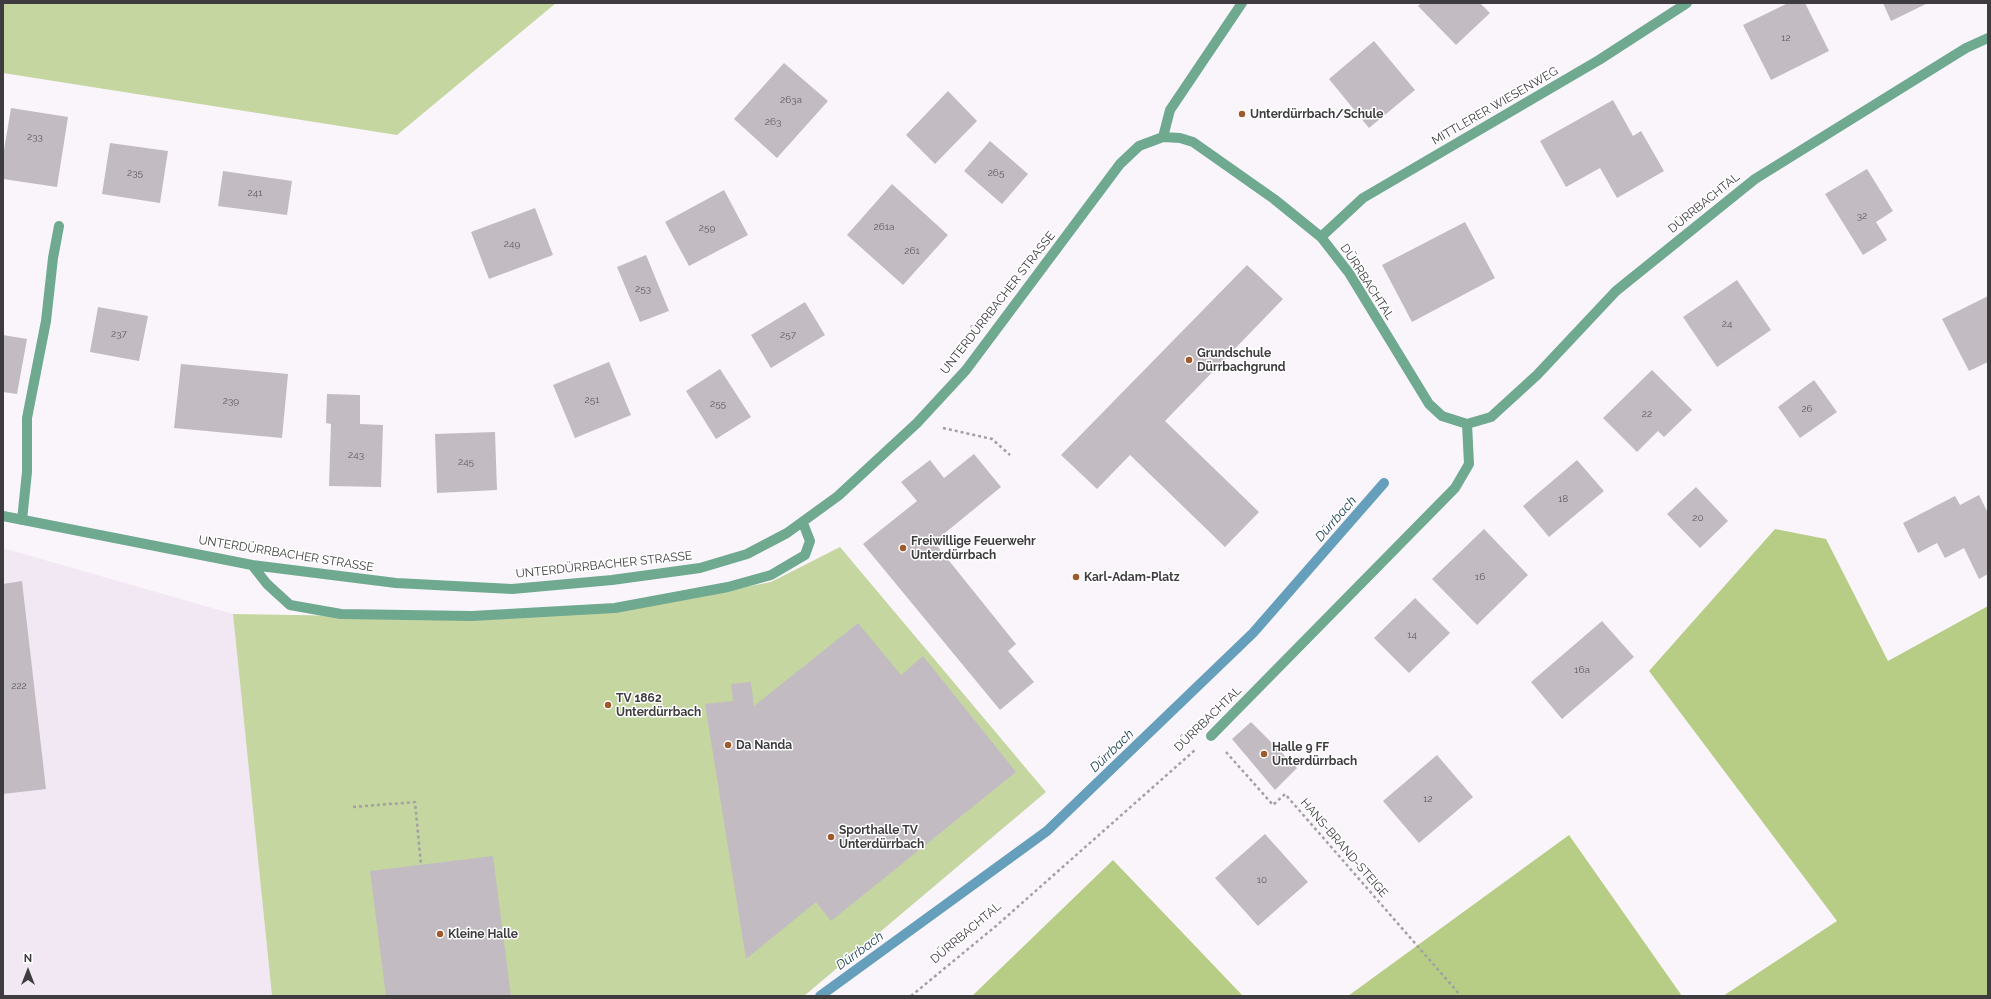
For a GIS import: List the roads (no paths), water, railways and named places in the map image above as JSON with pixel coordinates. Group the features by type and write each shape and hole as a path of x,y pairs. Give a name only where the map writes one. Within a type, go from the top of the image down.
{"street":[{"path":"1163,137 1170,110 1242,3"},
{"name":"MITTLERER WIESENWEG","path":"1321,237 1363,198 1599,60 1687,3"},
{"name":"DÜRRBACHTAL","path":"1163,137 1180,138 1193,142 1274,199 1321,237 1349,273 1429,404 1442,416 1467,424 1491,417 1537,375 1616,291 1754,179 1966,48 1988,38"},
{"name":"UNTERDÜRRBACHER STRASSE","path":"3,516 252,565 396,583 512,589 612,580 700,568 747,554 803,523 838,496 917,423 966,370 1120,164 1139,146 1163,137"},
{"path":"22,520 27,472 27,418 46,321 53,258 59,226"},
{"name":"DÜRRBACHTAL","path":"1211,736 1455,488 1469,464 1467,424"},
{"path":"252,565 266,584 290,605 341,614 472,616 615,608 728,588 771,575 805,555 810,541 803,523"}],"waterway":[{"name":"Dürrbach","path":"820,996 1047,831 1253,633 1384,483"}],"place":[{"name":"Unterdürrbach/Schule","path":"1242,114"},
{"name":"Grundschule Dürrbachgrund","path":"1189,360"},
{"name":"Freiwillige Feuerwehr Unterdürrbach","path":"903,548"},
{"name":"Karl-Adam-Platz","path":"1076,577"},
{"name":"TV 1862 Unterdürrbach","path":"608,705"},
{"name":"Da Nanda","path":"728,745"},
{"name":"Halle 9 FF Unterdürrbach","path":"1264,754"},
{"name":"Sporthalle TV Unterdürrbach","path":"831,837"},
{"name":"Kleine Halle","path":"440,934"}]}
